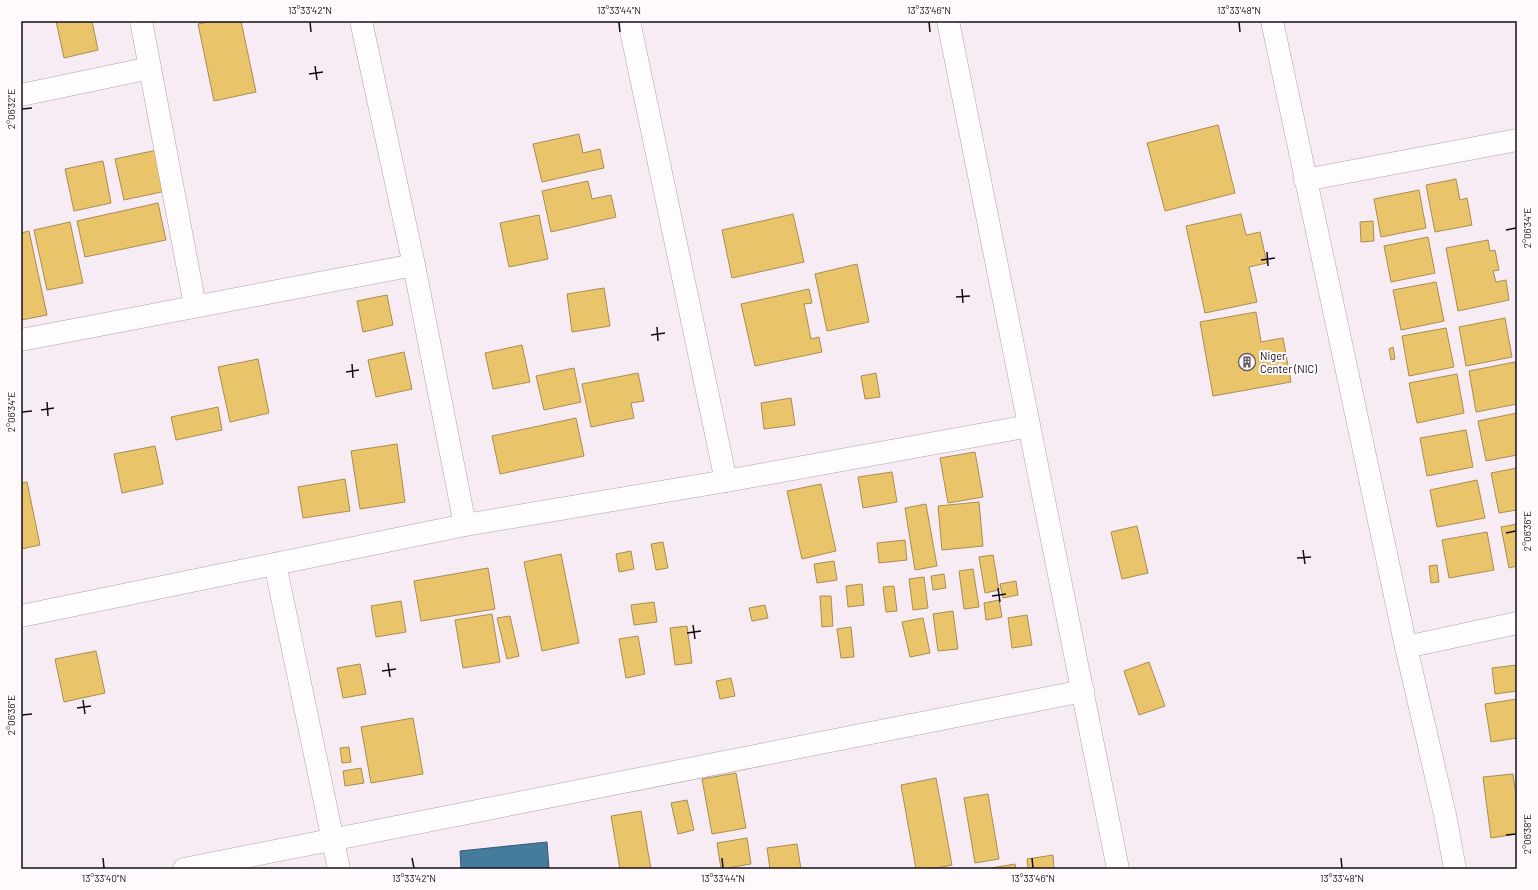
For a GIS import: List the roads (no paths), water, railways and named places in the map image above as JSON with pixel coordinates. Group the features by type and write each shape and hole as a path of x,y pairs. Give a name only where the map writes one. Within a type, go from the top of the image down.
{"street":[{"path":"141,21 195,306"},
{"path":"361,21 414,265 465,525"},
{"path":"629,21 726,481"},
{"path":"948,21 1118,869"},
{"path":"1272,21 1406,647 1445,815 1455,869"},
{"path":"21,95 150,68"},
{"path":"1305,180 1517,140"},
{"path":"21,340 414,265"},
{"path":"21,616 465,525 726,481 1029,426"},
{"path":"276,564 339,869"},
{"path":"1406,647 1517,623"},
{"path":"184,869 1083,691"}],"place":[{"name":"Niger Center (NIC)","path":"1247,362"}]}
